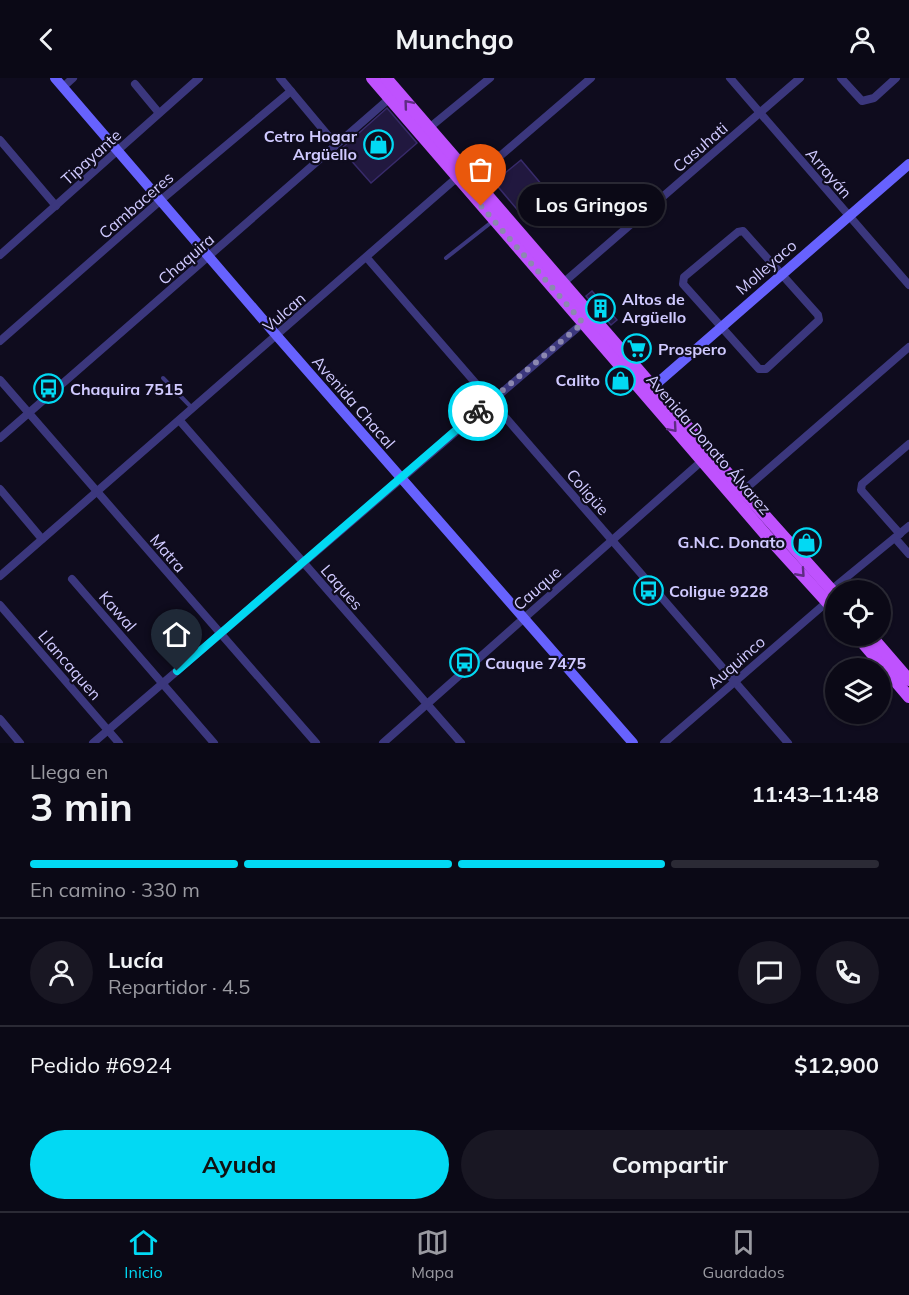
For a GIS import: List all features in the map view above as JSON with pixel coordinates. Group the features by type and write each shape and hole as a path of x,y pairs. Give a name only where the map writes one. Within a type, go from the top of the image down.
{"main road":[{"name":"Avenida Donato Álvarez","path":"383,80 429,128 563,283 648,391"},
{"name":"Avenida Donato Álvarez","path":"383,80 390,98 493,220 583,323 648,391 825,589"},
{"name":"Avenida Chacal","path":"59,82 277,336 633,743"},
{"name":"Molleyaco","path":"648,391 909,164"},
{"name":"Avenida Donato Álvarez","path":"706,457 742,491 825,589"},
{"path":"866,646 909,697"},
{"path":"880,646 909,680"}],"street":[{"path":"59,82 73,78"},
{"name":"Tipayante","path":"0,255 199,78"},
{"path":"280,78 336,145"},
{"path":"429,128 490,78"},
{"path":"458,178 472,177 591,78"},
{"name":"Arrayán","path":"730,78 909,285"},
{"name":"Casuhati","path":"563,283 800,78"},
{"path":"841,78 862,100 874,98 896,78"},
{"path":"135,84 159,113"},
{"name":"Cambaceres","path":"0,341 161,200 291,91"},
{"name":"Chaquira","path":"0,438 390,98"},
{"path":"0,140 56,206"},
{"name":"Vulcan","path":"0,576 458,178"},
{"path":"743,231 783,273 819,320 766,369 759,369 685,289 683,284 684,277 738,232 743,231"},
{"name":"Coligüe","path":"367,258 788,743"},
{"path":"93,743 583,323"},
{"path":"742,491 909,347"},
{"name":"Matra","path":"0,380 27,414 316,743"},
{"name":"Laques","path":"180,421 460,743"},
{"path":"909,444 862,484 861,490 909,554"},
{"name":"Cauque","path":"383,743 706,457"},
{"path":"0,489 42,539"},
{"name":"Auquinco","path":"849,580 909,526"},
{"name":"Kawal","path":"72,579 214,743"},
{"name":"Auquinco","path":"664,743 825,601"},
{"name":"Llancaquen","path":"0,606 119,743"},
{"path":"0,719 20,743"}],"lane":[{"path":"446,258 493,220"},
{"path":"163,378 193,410"}],"building":[{"name":"Cetro Hogar Argüello","path":"387,108 417,143 371,183 341,149"},
{"path":"521,160 553,198 526,220 494,182"},
{"name":"Altos de Argüello","path":"592,291 617,320 611,325 586,296"}],"way so far":[{"path":"478,411 583,323 481,206"}],"place":[{"name":"Cetro Hogar Argüello","path":"378,145"},
{"name":"Los Gringos","path":"481,206"},
{"name":"Altos de Argüello","path":"601,308"},
{"name":"Prospero","path":"637,349"},
{"name":"Calito","path":"621,380"},
{"name":"Chaquira 7515","path":"49,389"},
{"name":"G.N.C. Donato","path":"806,542"},
{"name":"Coligue 9228","path":"648,591"},
{"name":"Cauque 7475","path":"464,663"}],"route":[{"path":"177,671 478,411"}]}
